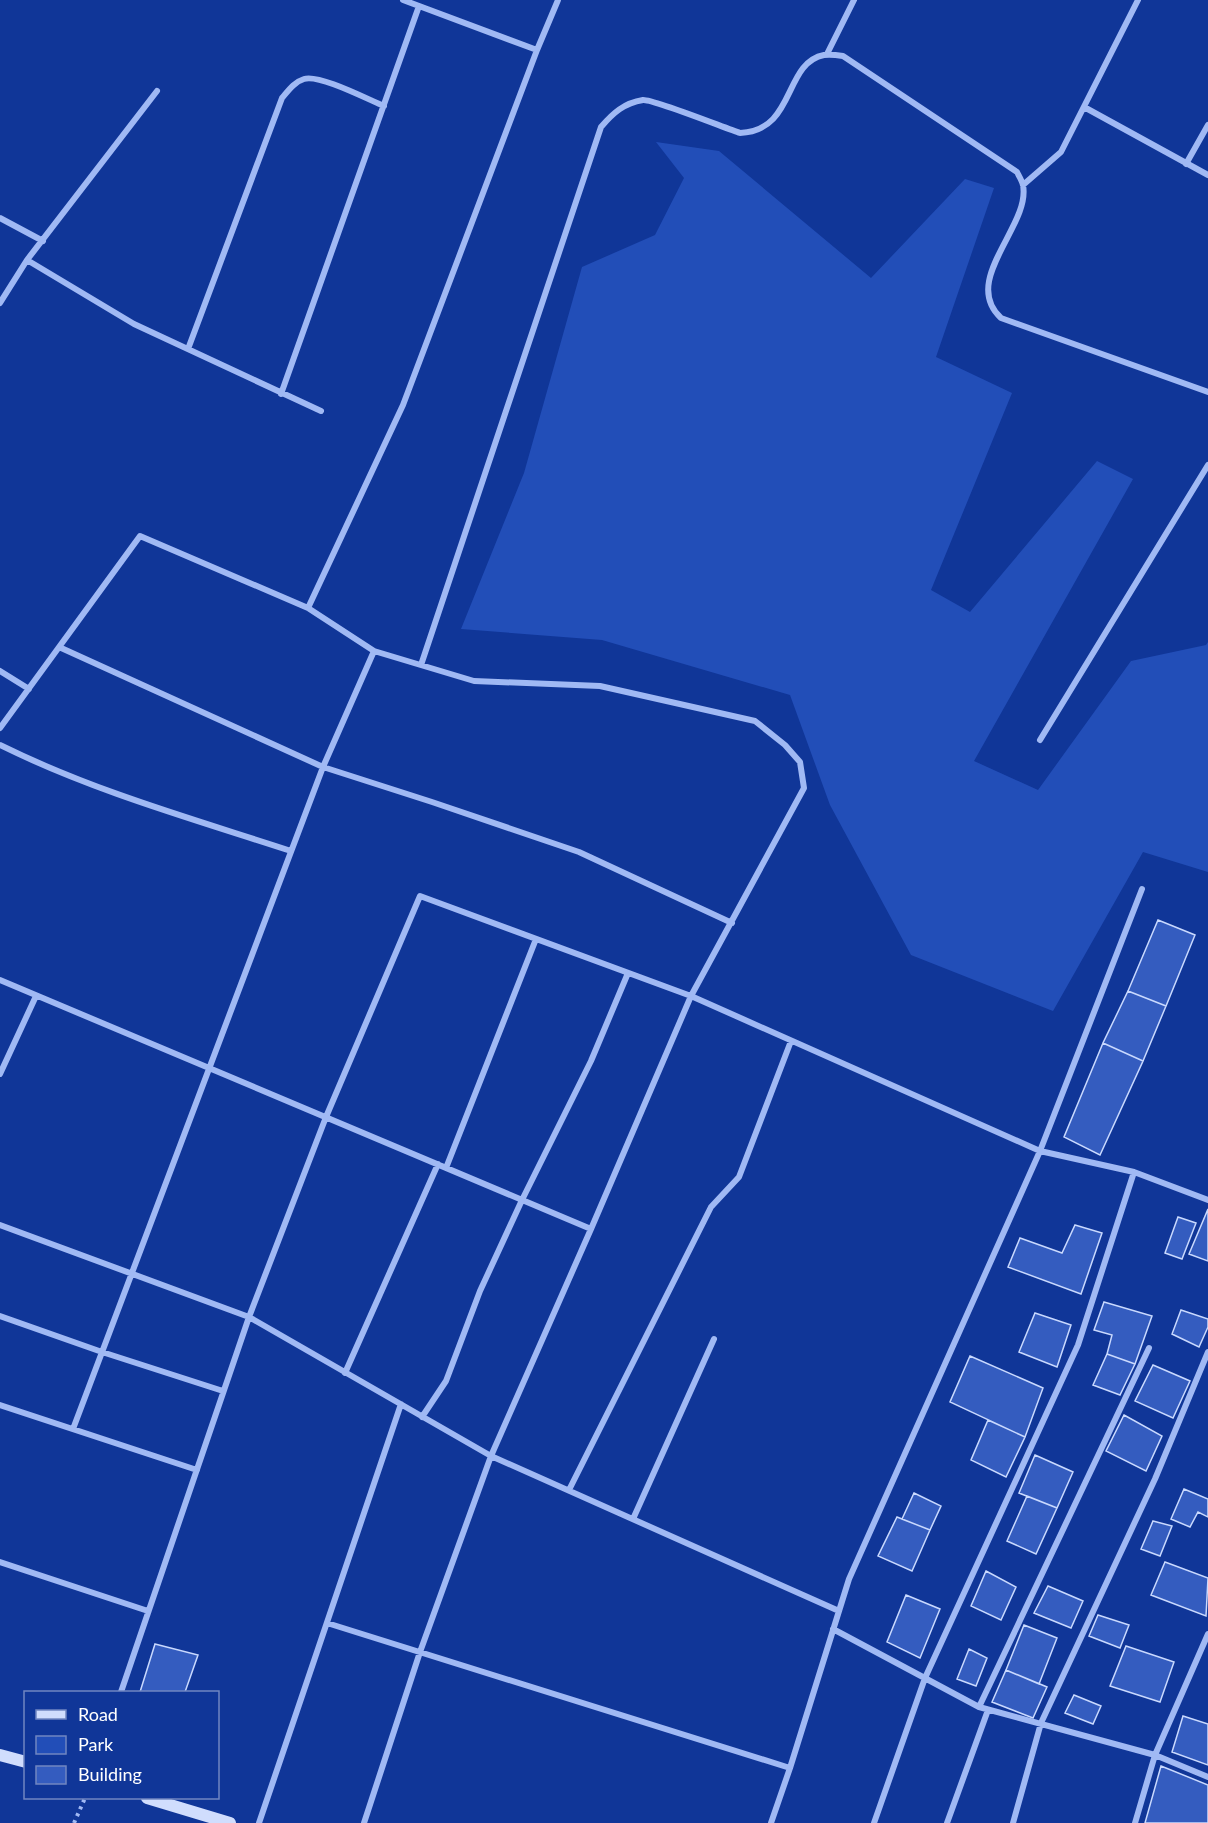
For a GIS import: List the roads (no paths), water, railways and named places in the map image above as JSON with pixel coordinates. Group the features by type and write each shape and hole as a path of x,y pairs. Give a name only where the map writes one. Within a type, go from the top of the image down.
{"main road":[{"path":"0,1755 24,1761"},
{"path":"153,1799 230,1823"}],"street":[{"path":"403,0 537,50"},
{"path":"308,608 403,405 558,0"},
{"path":"827,54 854,0"},
{"path":"1023,185 1060,152 1138,0"},
{"path":"281,394 419,6"},
{"path":"421,665 601,127 624,105 646,100 740,133 753,133 775,120 803,68 816,57 827,54 843,56 1017,172 1023,185 1019,212 988,280 991,310 1000,318 1208,392"},
{"path":"188,349 282,98 293,85 302,79 315,78 384,106"},
{"path":"0,303 27,260 157,92"},
{"path":"1084,107 1208,175"},
{"path":"1186,164 1208,125"},
{"path":"0,218 43,241"},
{"path":"27,260 134,324 321,411"},
{"path":"1040,740 1208,465"},
{"path":"0,728 140,536 308,608 374,651 474,681 600,686 755,721 785,745 800,762 804,788 691,996 491,1456 420,1652 364,1823"},
{"path":"59,647 323,767 579,852 732,923"},
{"path":"73,1429 323,767 374,651"},
{"path":"0,671 29,689"},
{"path":"0,746 36,763 125,797 291,851"},
{"path":"771,1823 853,1569 1040,1151 1142,889"},
{"path":"121,1691 249,1317 326,1117 420,896 691,996 1040,1151 1134,1172 1208,1200"},
{"path":"446,1168 536,939"},
{"path":"422,1417 446,1381 480,1291 591,1061 628,973"},
{"path":"0,980 591,1229"},
{"path":"0,1074 36,996"},
{"path":"569,1490 711,1207 739,1177 791,1041"},
{"path":"345,1373 438,1164"},
{"path":"874,1823 925,1678 1078,1345 1134,1172"},
{"path":"0,1225 249,1317 491,1456 839,1611"},
{"path":"0,1316 223,1391"},
{"path":"633,1519 714,1339"},
{"path":"979,1707 1149,1348"},
{"path":"1013,1823 1041,1723 1155,1479 1208,1352"},
{"path":"259,1823 400,1404"},
{"path":"0,1405 197,1470"},
{"path":"0,1562 148,1611"},
{"path":"327,1623 790,1768"},
{"path":"833,1629 979,1707 1155,1755 1208,1777"},
{"path":"1135,1823 1155,1755 1208,1634"},
{"path":"947,1823 988,1710"}]}
